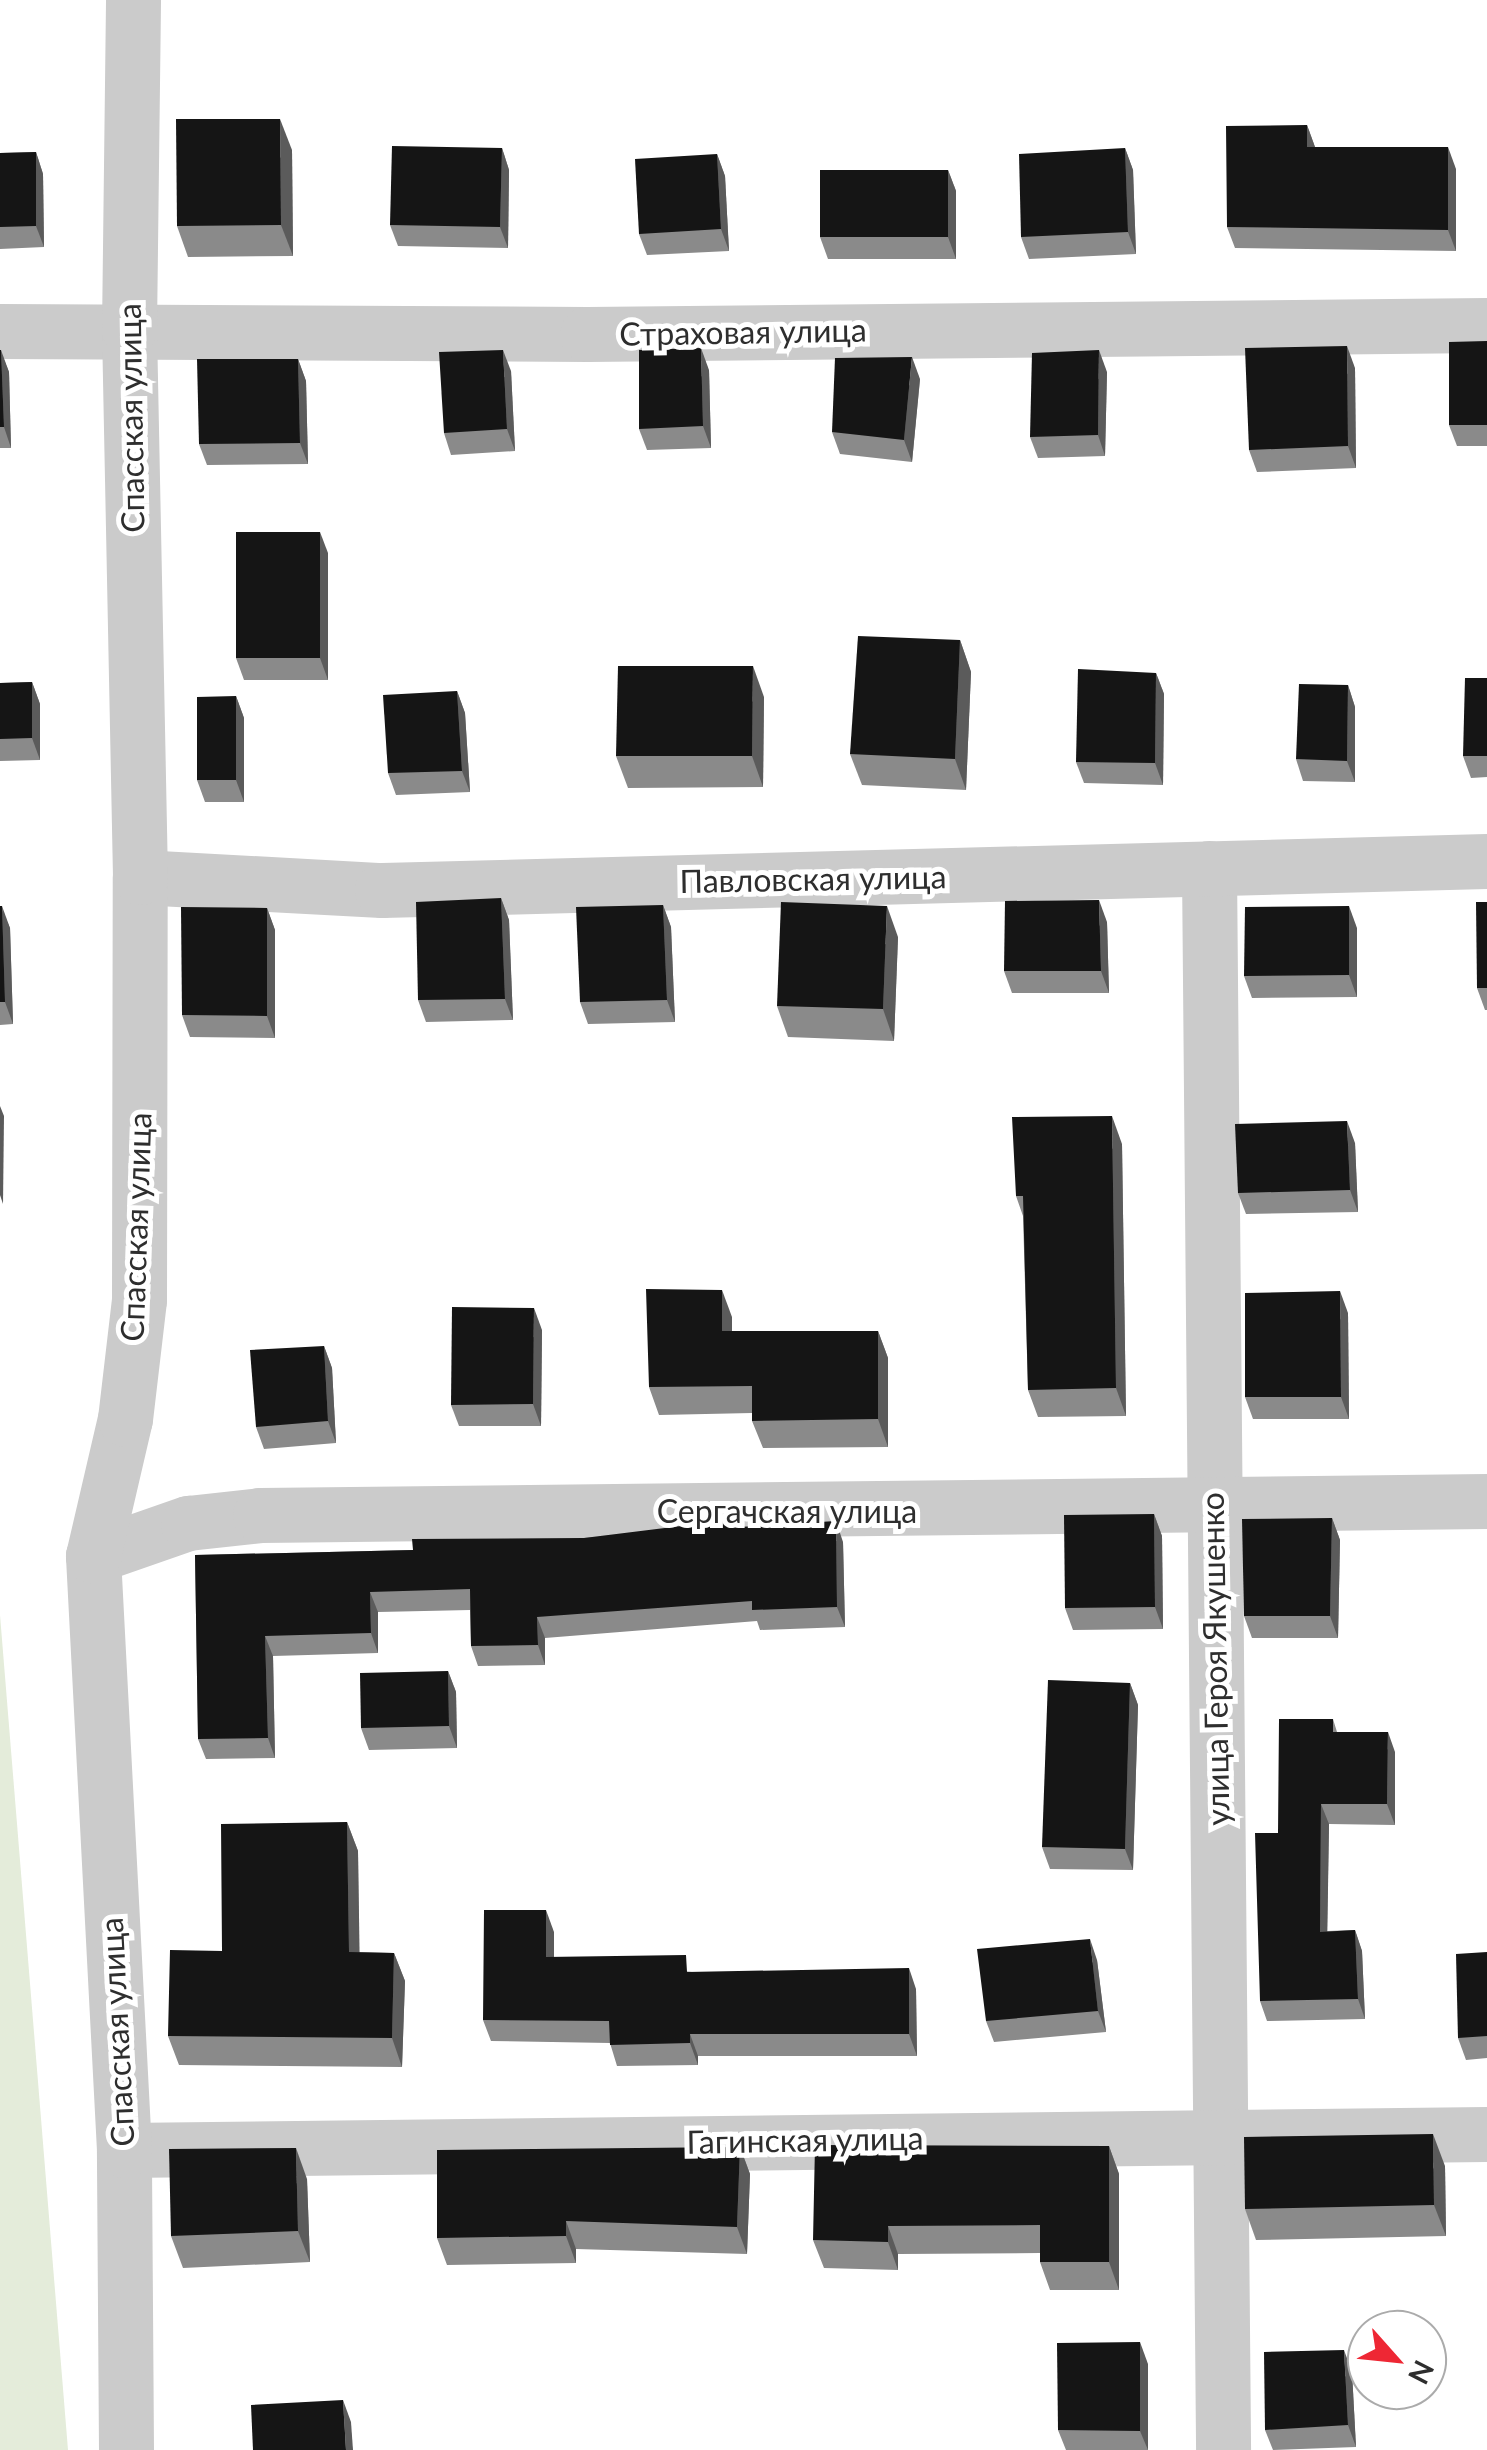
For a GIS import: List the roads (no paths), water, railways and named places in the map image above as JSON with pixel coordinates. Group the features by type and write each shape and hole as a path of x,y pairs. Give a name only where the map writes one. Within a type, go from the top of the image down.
{"street":[{"name":"Спасская улица","path":"126,2450 124,2150 93,1556 125,1420 139,1300 140,877 129,329 132,0"},
{"name":"Страховая улица","path":"0,331 588,334 1487,325"},
{"name":"Павловская улица","path":"140,877 382,890 1487,860"},
{"name":"улица Героя Якушенко","path":"1209,868 1223,2450"},
{"name":"Сергачская улица","path":"93,1556 188,1524 260,1515 1487,1501"},
{"name":"Гагинская улица","path":"124,2150 1487,2134"}]}
